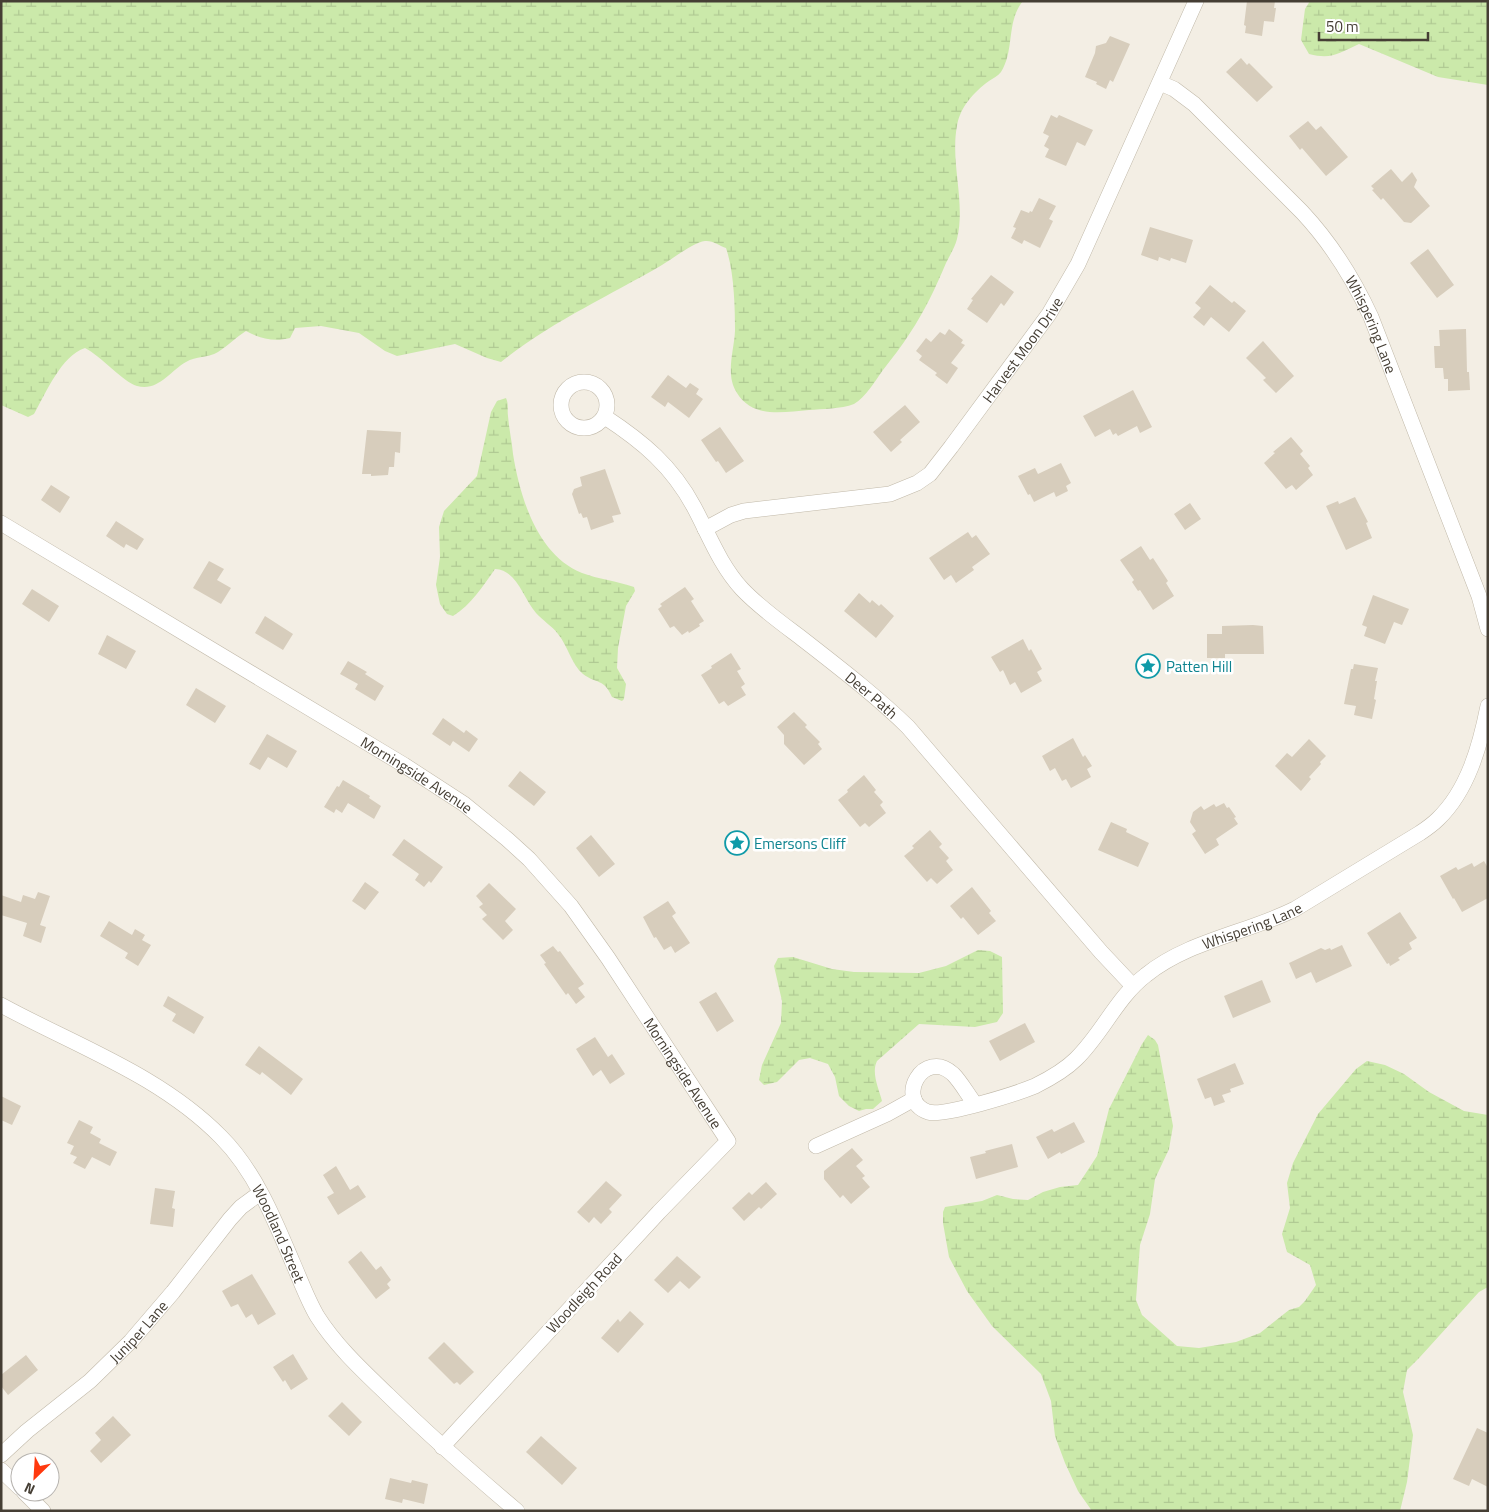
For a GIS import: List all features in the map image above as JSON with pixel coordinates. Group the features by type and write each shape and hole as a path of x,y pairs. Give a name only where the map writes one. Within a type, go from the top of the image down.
{"street":[{"name":"Harvest Moon Drive","path":"705,529 730,515 744,511 890,494 917,483 930,474 1059,298 1078,264 1196,1"},
{"name":"Whispering Lane","path":"1160,82 1174,89 1194,104 1302,212 1318,229 1348,273 1360,294 1378,334 1479,596 1488,629"},
{"name":"Deer Path","path":"605,417 645,446 672,473 691,501 718,556 742,588 771,614 875,696 908,727 1101,952 1133,986"},
{"name":"Morningside Avenue","path":"1,523 404,765 464,804 507,839 550,883 590,930 728,1141"},
{"name":"Whispering Lane","path":"914,1099 921,1108 929,1112 946,1111 1014,1094 1048,1080 1087,1047 1133,986 1155,968 1184,952 1277,918 1295,909 1420,833 1438,819 1464,785 1480,741 1488,706"},
{"name":"Woodland Street","path":"1,1005 138,1074 175,1097 208,1124 223,1139 260,1193 280,1232 310,1302 328,1331 362,1370 442,1447 517,1511"},
{"path":"816,1146 887,1114 914,1099 913,1089 918,1076 923,1071 932,1067 946,1069 953,1074 975,1104"},
{"name":"Woodleigh Road","path":"442,1447 728,1141"},
{"name":"Juniper Lane","path":"1,1455 27,1431 70,1398 112,1360 153,1317 230,1219 260,1193"},
{"path":"34,1502 43,1511"}],"green space":[{"path":"1,1 1023,1 1014,17 1008,54 1001,72 983,85 964,106 957,126 955,154 960,211 955,245 930,299 904,343 870,388 854,404 837,408 770,412 751,407 744,401 737,393 731,379 735,311 729,257 726,248 708,241 689,247 662,265 559,322 501,362 455,344 397,356 385,351 359,333 321,326 295,328 290,338 279,340 262,338 246,331 218,352 190,360 158,383 144,387 131,384 85,348 76,352 61,367 34,414 28,417 1,405"},
{"path":"1310,1 1488,1 1488,85 1438,77 1359,44 1330,56 1309,54 1301,40 1305,9"},
{"path":"506,398 513,454 520,488 533,523 542,539 553,553 566,564 582,573 634,587 635,591 626,606 618,648 617,668 626,684 622,701 612,697 603,684 588,677 579,670 558,634 531,607 519,586 509,574 495,569 471,601 453,616 447,614 440,604 436,585 440,557 439,527 444,511 477,476 491,412 497,401"},
{"path":"978,950 990,951 1002,957 1003,1013 997,1022 975,1027 919,1024 877,1061 875,1076 882,1101 873,1109 859,1111 849,1106 839,1096 835,1077 828,1064 810,1058 799,1060 777,1082 764,1085 759,1080 762,1065 781,1023 782,1001 774,966 778,958 793,957 832,969 854,972 919,973 946,966"},
{"path":"1148,1035 1158,1045 1173,1126 1169,1149 1155,1179 1150,1214 1140,1245 1136,1300 1142,1315 1177,1346 1199,1348 1236,1342 1260,1333 1289,1310 1299,1307 1316,1285 1310,1265 1287,1252 1282,1234 1290,1208 1287,1183 1293,1163 1318,1114 1356,1069 1367,1061 1385,1065 1404,1074 1429,1092 1464,1111 1488,1115 1488,1287 1479,1292 1407,1370 1403,1392 1413,1435 1407,1482 1400,1511 1092,1511 1078,1491 1065,1463 1055,1436 1051,1401 1041,1374 992,1326 967,1291 949,1257 943,1223 945,1207 982,1201 997,1195 1028,1200 1043,1192 1060,1187 1078,1185 1097,1156 1109,1109"}],"building":[{"path":"1247,1 1275,1 1274,22 1264,21 1262,36 1245,33"},
{"path":"1110,36 1130,44 1113,82 1110,80 1106,89 1096,84 1097,82 1085,77 1096,46 1106,43"},
{"path":"1241,58 1247,65 1249,63 1273,87 1257,102 1226,72"},
{"path":"1051,115 1057,118 1059,115 1093,130 1085,146 1077,142 1066,166 1045,157 1049,149 1044,146 1049,136 1043,133"},
{"path":"1308,121 1316,130 1321,126 1348,157 1326,176 1289,136"},
{"path":"1391,169 1402,182 1412,172 1417,180 1414,187 1430,206 1411,223 1404,222 1383,198 1381,200 1372,190 1374,189 1371,186"},
{"path":"1039,198 1056,206 1049,219 1053,221 1040,248 1024,240 1022,244 1011,238 1016,228 1013,227 1021,210 1029,213 1030,211 1032,212"},
{"path":"1150,227 1193,240 1186,263 1171,258 1170,261 1159,257 1158,261 1141,255"},
{"path":"1428,249 1454,285 1437,298 1410,263"},
{"path":"991,275 1014,292 1004,306 1001,303 987,323 967,309 973,300 971,299"},
{"path":"1210,285 1232,303 1234,301 1246,311 1229,332 1211,317 1204,326 1193,317 1201,308 1195,303"},
{"path":"949,329 963,340 961,343 965,345 951,363 958,368 947,384 935,375 937,373 919,360 922,356 916,351 926,338 931,342 940,332 945,335"},
{"path":"1466,329 1467,372 1469,372 1470,390 1448,391 1448,379 1444,379 1443,368 1435,368 1434,346 1440,346 1439,330"},
{"path":"1263,341 1294,376 1276,393 1263,380 1266,378 1246,358"},
{"path":"668,375 686,388 690,383 699,389 696,394 703,399 689,418 668,402 665,407 651,397"},
{"path":"1133,390 1152,427 1140,433 1137,426 1118,436 1116,433 1113,435 1110,429 1095,437 1083,416"},
{"path":"905,405 920,422 900,440 902,442 891,452 873,432"},
{"path":"720,427 744,461 726,473 701,440"},
{"path":"367,430 401,432 400,453 395,452 394,467 389,467 388,475 371,476 371,474 362,474"},
{"path":"1291,437 1303,451 1300,454 1310,466 1308,468 1313,475 1296,490 1292,485 1286,489 1264,463 1275,453 1273,452"},
{"path":"1061,463 1071,483 1066,486 1068,491 1056,497 1054,492 1034,502 1018,476 1035,468 1038,474"},
{"path":"605,469 621,514 612,516 614,522 591,530 587,517 583,518 581,513 579,514 572,494 574,489 582,486 580,477"},
{"path":"51,485 70,497 60,513 41,500"},
{"path":"1355,497 1368,522 1366,523 1372,538 1346,550 1326,506 1338,501 1339,504"},
{"path":"1190,503 1201,519 1185,530 1174,514"},
{"path":"116,521 144,539 137,550 126,544 124,548 106,536"},
{"path":"968,532 972,538 976,535 990,554 972,567 974,570 956,583 951,575 944,580 929,558"},
{"path":"1141,546 1150,560 1153,558 1168,581 1166,583 1174,596 1153,610 1140,590 1138,591 1132,582 1134,580 1120,560"},
{"path":"209,561 224,569 217,580 231,588 221,604 193,588"},
{"path":"685,587 694,599 691,601 704,621 689,633 688,631 682,635 674,626 670,628 658,609 662,606 660,604"},
{"path":"32,589 59,606 49,622 22,604"},
{"path":"859,593 870,603 872,600 879,606 881,604 894,616 876,638 844,611"},
{"path":"1373,595 1409,609 1402,625 1394,622 1385,644 1364,636 1367,627 1362,625"},
{"path":"265,616 293,634 283,650 255,633"},
{"path":"1222,626 1263,626 1264,654 1225,654 1225,658 1207,658 1207,634 1222,634"},
{"path":"107,635 136,651 126,669 98,654"},
{"path":"1023,639 1042,669 1037,672 1042,681 1021,693 1015,682 1010,685 1003,670 1000,672 991,657"},
{"path":"731,653 741,669 737,671 745,684 741,687 746,695 728,706 724,701 719,704 701,675"},
{"path":"348,661 367,672 365,674 384,686 375,701 355,689 358,684 340,674"},
{"path":"1354,664 1378,668 1375,681 1377,681 1374,699 1376,700 1372,719 1354,715 1356,706 1344,704 1351,669 1353,669"},
{"path":"196,688 226,706 215,723 186,705"},
{"path":"794,712 807,725 805,727 820,742 818,744 822,749 804,765 784,744 784,735 777,727"},
{"path":"443,718 464,733 466,730 478,739 469,752 453,741 450,746 432,734"},
{"path":"267,734 297,751 287,768 268,757 260,770 249,764"},
{"path":"1073,738 1083,757 1085,755 1092,766 1087,769 1091,777 1071,788 1066,779 1062,781 1055,768 1050,771 1042,756"},
{"path":"1309,739 1326,756 1309,777 1311,779 1301,791 1275,766 1287,753 1292,757"},
{"path":"520,771 546,792 534,806 508,786"},
{"path":"864,775 876,790 874,792 883,802 880,805 886,813 869,827 865,823 860,827 838,800"},
{"path":"343,780 370,796 369,798 381,806 374,819 348,803 342,813 336,809 334,813 324,807"},
{"path":"1224,803 1236,817 1234,818 1238,824 1216,839 1219,845 1205,854 1192,834 1196,831 1190,822 1193,812 1201,806 1204,810 1214,804 1216,807"},
{"path":"1111,822 1127,829 1126,832 1149,843 1138,867 1098,850"},
{"path":"930,830 942,844 939,847 949,858 946,861 953,870 937,884 931,878 927,882 904,856"},
{"path":"591,835 615,864 599,877 576,848"},
{"path":"404,839 443,867 431,883 429,881 424,887 415,880 419,874 392,855"},
{"path":"1484,861 1488,868 1488,898 1462,912 1440,876 1456,867 1458,870 1472,863 1474,867"},
{"path":"365,882 379,892 365,910 352,901"},
{"path":"489,883 516,909 505,921 513,930 503,940 482,919 487,915 479,907 483,904 476,896"},
{"path":"972,887 991,911 989,913 996,921 978,935 963,917 961,919 950,906"},
{"path":"38,892 50,896 40,925 46,927 41,943 23,936 27,923 1,915 1,895 21,902 23,895 35,899"},
{"path":"668,901 676,913 672,916 690,943 675,953 671,946 664,950 656,937 654,938 643,917"},
{"path":"1400,912 1417,938 1409,943 1412,949 1390,966 1367,933"},
{"path":"109,921 132,935 135,929 145,935 142,940 151,945 138,966 125,958 128,953 100,936"},
{"path":"1342,945 1352,966 1316,983 1311,972 1296,979 1289,963 1321,948 1325,950 1330,948 1331,950"},
{"path":"553,946 558,952 560,951 584,984 578,988 585,997 576,1004 568,993 566,995 544,964 546,963 540,955"},
{"path":"1262,980 1271,1002 1233,1018 1224,996"},
{"path":"716,992 734,1021 717,1032 699,1002"},
{"path":"168,996 204,1017 194,1034 172,1021 176,1014 163,1006"},
{"path":"1025,1023 1035,1042 1000,1061 989,1041"},
{"path":"595,1037 608,1057 612,1054 625,1074 610,1084 601,1070 593,1076 576,1049"},
{"path":"259,1046 303,1079 291,1095 262,1072 260,1075 245,1065"},
{"path":"1235,1063 1244,1084 1230,1089 1231,1092 1222,1095 1225,1102 1214,1106 1211,1097 1205,1099 1197,1079"},
{"path":"1,1096 21,1106 12,1125 1,1120"},
{"path":"79,1120 93,1127 90,1133 101,1139 99,1143 117,1152 110,1166 92,1157 85,1169 73,1163 77,1157 70,1154 74,1146 67,1143"},
{"path":"1074,1122 1085,1142 1048,1159 1036,1137 1052,1129 1054,1132"},
{"path":"1012,1144 1018,1167 976,1179 970,1157"},
{"path":"852,1148 863,1160 856,1166 865,1176 862,1178 870,1187 851,1204 843,1195 840,1198 824,1179 824,1171"},
{"path":"336,1166 350,1190 358,1185 366,1197 338,1215 327,1197 334,1193 323,1175"},
{"path":"606,1181 622,1195 609,1209 612,1212 601,1224 594,1217 589,1223 577,1212"},
{"path":"766,1182 777,1194 744,1221 732,1208 749,1192 752,1195"},
{"path":"155,1188 175,1191 172,1208 175,1209 173,1227 150,1224"},
{"path":"361,1251 376,1270 381,1266 391,1280 387,1284 390,1288 376,1299 348,1262"},
{"path":"677,1256 701,1277 689,1289 680,1281 668,1293 654,1280"},
{"path":"252,1274 276,1314 258,1325 252,1314 246,1318 238,1304 231,1307 222,1291"},
{"path":"630,1311 644,1324 618,1353 601,1338 618,1319 620,1322"},
{"path":"444,1342 474,1372 460,1385 457,1382 454,1384 428,1358"},
{"path":"293,1354 308,1379 291,1390 273,1367"},
{"path":"26,1355 38,1370 8,1395 1,1386 1,1375"},
{"path":"342,1402 362,1422 349,1436 328,1416"},
{"path":"113,1416 131,1435 101,1463 90,1451 101,1440 95,1433"},
{"path":"1477,1428 1488,1433 1488,1487 1472,1479 1469,1486 1453,1479"},
{"path":"541,1436 577,1468 562,1485 526,1452"},
{"path":"390,1478 411,1483 412,1480 428,1484 424,1504 403,1499 402,1503 385,1499"}],"place":[{"name":"Patten Hill","path":"1148,666"},
{"name":"Emersons Cliff","path":"737,843"}]}
